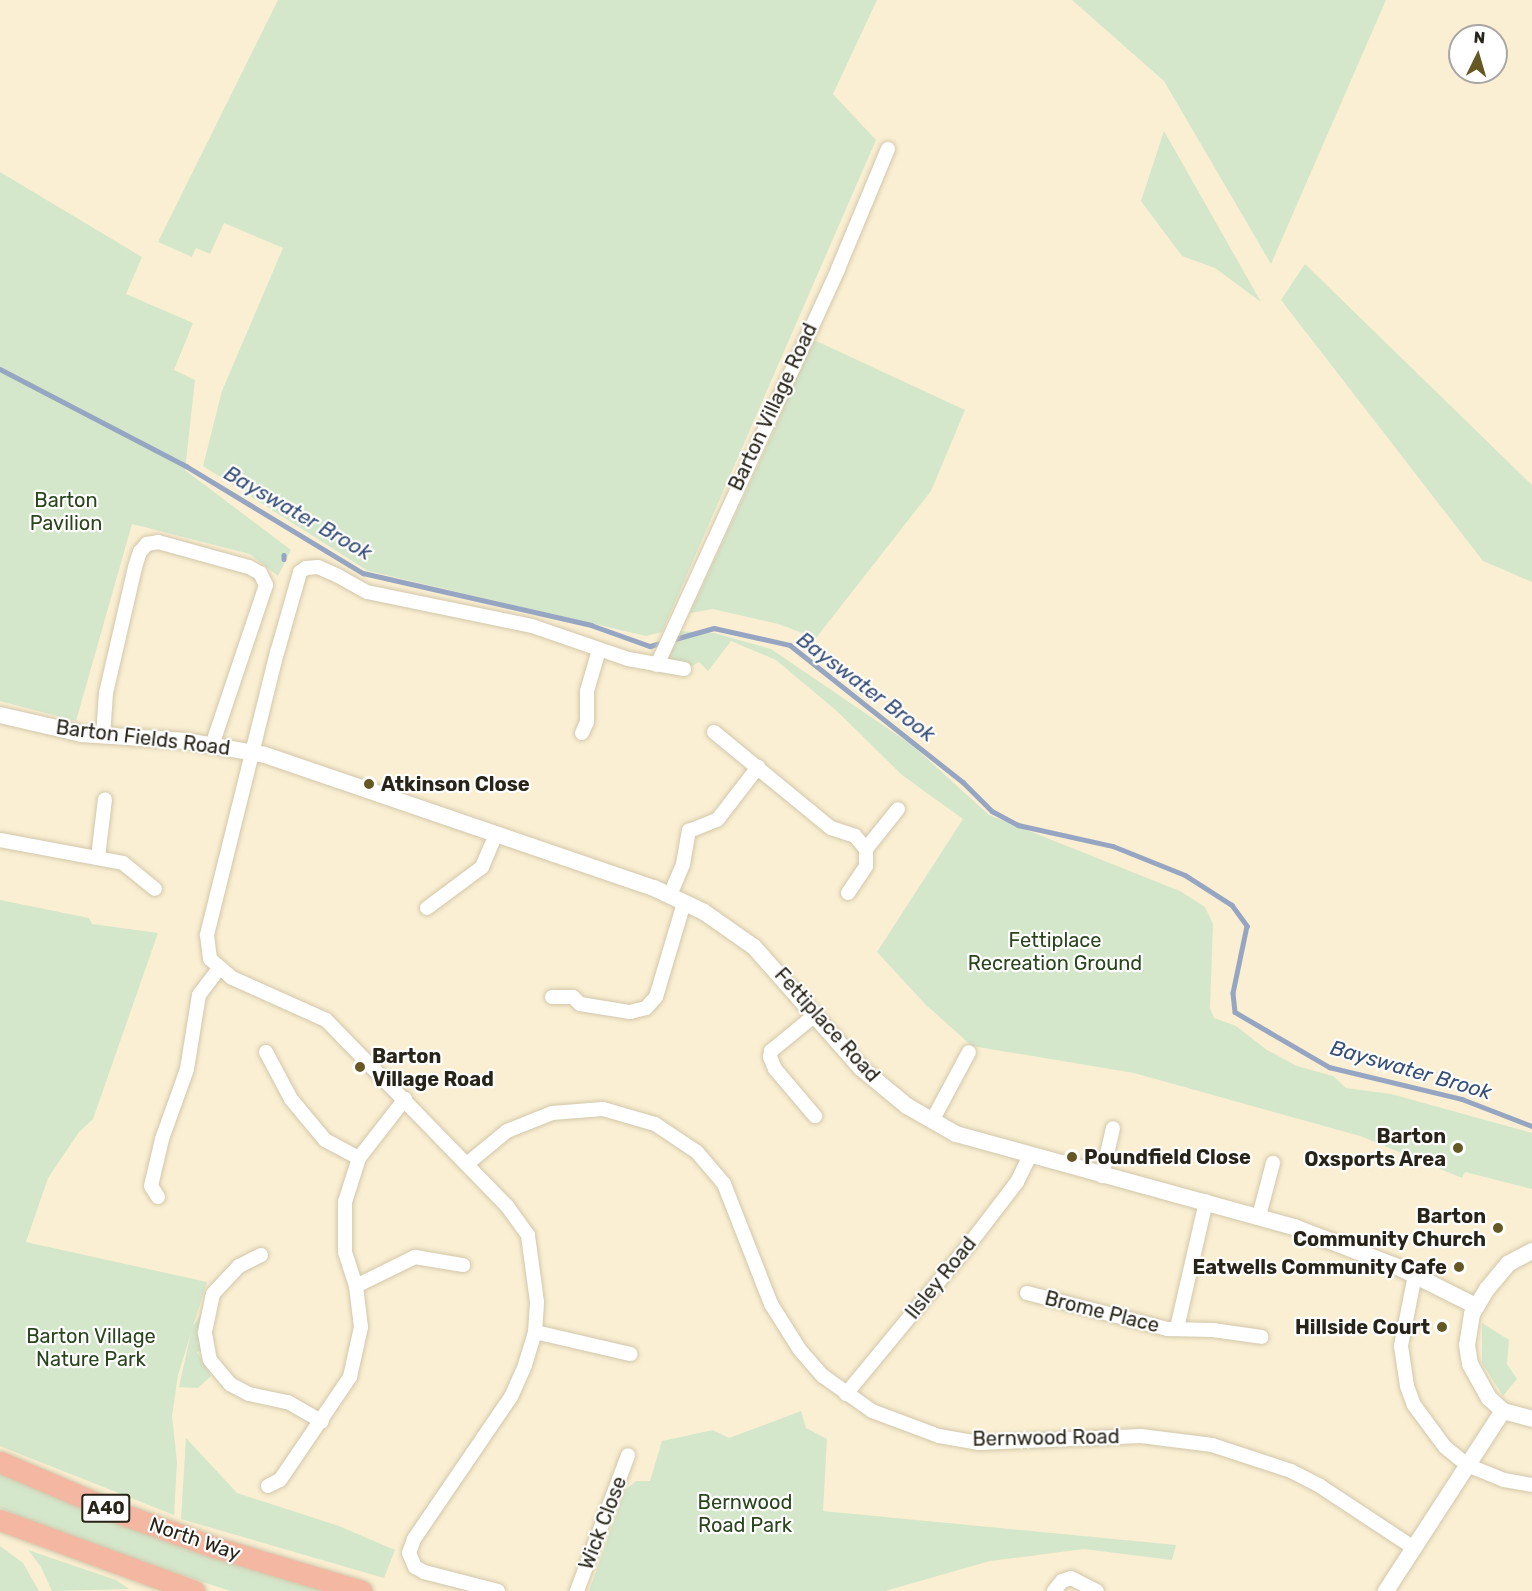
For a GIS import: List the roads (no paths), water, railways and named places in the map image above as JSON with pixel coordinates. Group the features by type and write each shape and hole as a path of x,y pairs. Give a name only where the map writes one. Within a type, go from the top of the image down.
{"highway":[{"name":"North Way","path":"0,1462 122,1514 214,1547 362,1591"},
{"name":"A40","path":"0,1520 194,1591"}],"street":[{"name":"Barton Village Road","path":"659,659 838,269 888,149"},
{"path":"103,736 106,693 135,567 147,544 158,542 249,567 260,573 266,585 212,745"},
{"path":"498,1591 436,1576 415,1567 411,1560 414,1539 511,1397 535,1332 535,1264 528,1235 467,1164 326,1020 260,993 219,968 210,959 207,935 251,753 300,572 306,568 318,567 368,592 532,626 599,650 659,659 684,669"},
{"path":"589,727 587,691 599,650"},
{"name":"Barton Fields Road","path":"0,715 103,736 212,745 251,753"},
{"path":"714,732 831,828 855,836 866,849"},
{"name":"Fettiplace Road","path":"251,753 496,834 677,899 722,924 754,947 870,1076 932,1121 982,1144 1259,1216 1415,1275 1476,1306"},
{"path":"552,997 573,997 580,1004 630,1012 646,1008 656,997 689,831 718,819 758,767"},
{"path":"98,858 105,799"},
{"path":"848,892 866,866 866,849 898,809"},
{"path":"427,908 482,867 496,834"},
{"path":"0,840 123,863 155,889"},
{"path":"149,1192 162,1139 187,1069 199,995 219,968"},
{"path":"815,1016 771,1051 770,1056 775,1069 815,1116"},
{"path":"266,1052 291,1099 325,1140 359,1158"},
{"path":"932,1121 969,1052"},
{"path":"268,1486 280,1480 322,1422 350,1377 358,1353 361,1327 356,1286 342,1229 350,1180 359,1158 405,1099"},
{"name":"Bernwood Road","path":"467,1164 507,1131 552,1113 603,1109 628,1114 671,1133 696,1152 724,1184 741,1220 760,1281 782,1326 824,1376 846,1394 905,1425 979,1443 1141,1436 1212,1445 1292,1471 1320,1486 1414,1548"},
{"path":"1102,1176 1113,1128"},
{"name":"Ilsley Road","path":"846,1394 974,1238 1017,1182 1029,1157"},
{"path":"1259,1216 1273,1163"},
{"name":"Brome Place","path":"1177,1328 1206,1202"},
{"path":"1532,1251 1502,1269 1476,1306 1468,1331 1470,1364 1484,1391 1503,1411 1532,1419"},
{"path":"261,1255 237,1261 210,1302 205,1333 210,1360 230,1384 249,1394 288,1402 322,1422"},
{"path":"356,1286 416,1257 434,1257 463,1265"},
{"path":"1415,1275 1402,1323 1401,1346 1407,1386 1428,1427 1467,1465 1504,1480 1532,1485"},
{"name":"Brome Place","path":"1027,1293 1167,1329 1177,1328 1262,1337"},
{"path":"535,1332 630,1354"},
{"path":"1386,1591 1503,1411"},
{"name":"Wick Close","path":"577,1591 628,1455"},
{"path":"1054,1591 1062,1581 1071,1578 1097,1591"}],"waterway":[{"name":"Bayswater Brook","path":"0,369 186,466 363,573 591,625 650,646 714,628 790,645 963,782 992,811 1018,825 1113,846 1185,875 1232,905 1247,926 1233,993 1235,1012 1329,1067 1462,1099 1532,1126"}],"place":[{"name":"Atkinson Close","path":"369,784"},
{"name":"Barton Village Road","path":"360,1067"},
{"name":"Barton Oxsports Area","path":"1458,1148"},
{"name":"Poundfield Close","path":"1072,1157"},
{"name":"Barton Community Church","path":"1498,1228"},
{"name":"Eatwells Community Cafe","path":"1459,1267"},
{"name":"Hillside Court","path":"1442,1327"}],"park label":[{"name":"Barton Pavilion","path":"66,512"},
{"name":"Fettiplace Recreation Ground","path":"1055,952"},
{"name":"Barton Village Nature Park","path":"91,1348"},
{"name":"Bernwood Road Park","path":"745,1514"}]}
